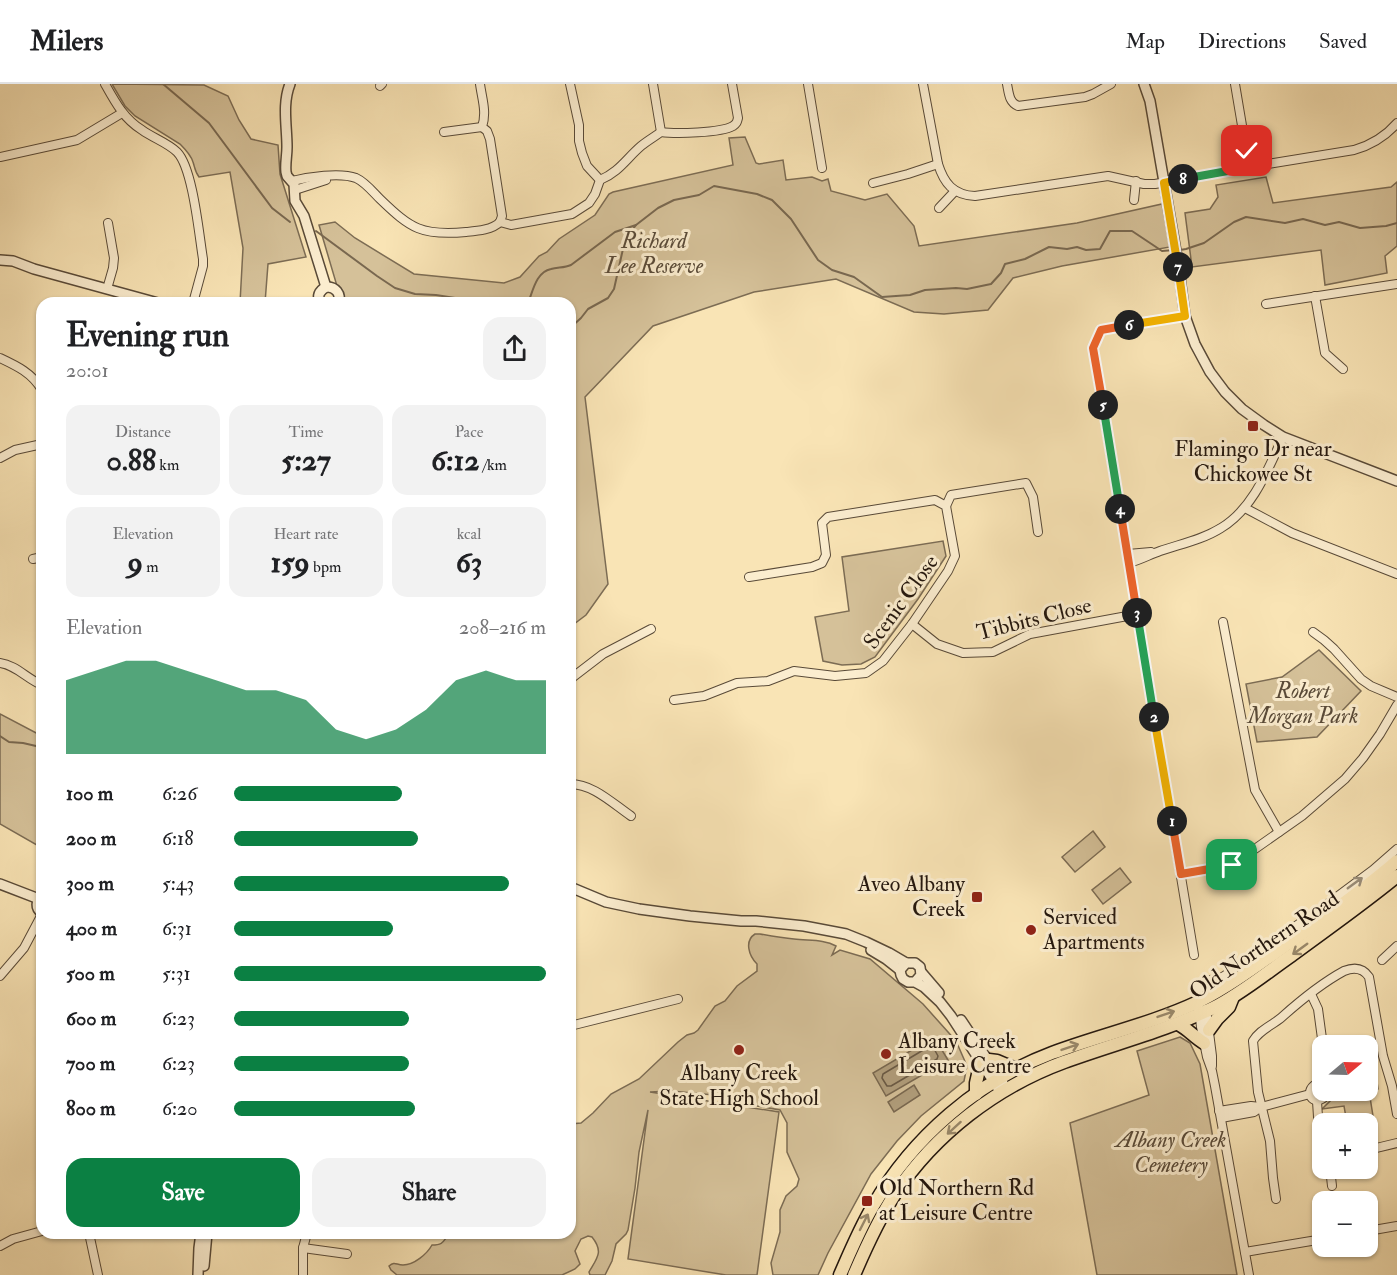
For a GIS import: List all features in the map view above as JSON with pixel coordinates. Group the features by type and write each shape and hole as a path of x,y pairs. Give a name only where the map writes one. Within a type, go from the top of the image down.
{"highway":[{"name":"Old Northern Road","path":"840,1275 868,1216 890,1179 922,1140 976,1094 1178,1024 1229,984 1374,881 1397,861"},
{"name":"Old Northern Road","path":"854,1275 878,1223 895,1194 938,1142 974,1111 1016,1069 1050,1053 1162,1016 1234,996 1397,876"},
{"path":"1209,1030 1229,1007 1234,996"},
{"path":"1178,1024 1204,1043"},
{"path":"976,1094 976,1083 985,1060 997,1061 1016,1069"}],"street":[{"path":"105,84 122,113 140,129 177,152 186,166 203,259 195,297"},
{"path":"290,84 285,109 286,172 296,185 295,201 304,216 326,287"},
{"path":"480,84 485,111 482,127"},
{"path":"570,84 579,125 582,153 587,166 600,180"},
{"path":"653,84 661,132"},
{"path":"500,222 511,225 572,214 589,203 600,180 619,169 643,144 661,132 669,134 729,128 737,122 738,118 732,84"},
{"path":"808,84 822,168"},
{"path":"923,84 938,164 944,180 955,191 967,196 1108,176 1149,185 1164,183 1354,150 1369,146 1383,137 1397,123"},
{"path":"1007,84 1012,103 1018,106 1085,97 1111,84"},
{"path":"1144,84 1150,101 1185,316 1202,358 1225,392 1242,409 1283,437 1397,480"},
{"path":"1235,84 1250,167"},
{"path":"0,157 77,140 122,113"},
{"path":"296,185 311,177 350,176 359,180 401,219 429,232 455,233 496,226 502,216 487,131 482,127 444,132"},
{"path":"873,183 938,164"},
{"path":"1134,200 1136,182"},
{"path":"939,208 955,191"},
{"path":"107,289 114,263 108,223"},
{"path":"0,260 13,261 136,297"},
{"path":"1266,304 1397,284"},
{"path":"318,297 326,287 331,287 338,292 339,297"},
{"path":"1315,296 1325,353 1343,369"},
{"path":"1185,316 1101,330 1093,348 1194,955"},
{"path":"0,358 25,371 36,381"},
{"path":"1128,558 1137,561 1222,528 1245,508 1257,490 1283,437"},
{"path":"0,458 15,450 36,445"},
{"path":"749,577 812,567 822,563 826,555 822,524 828,517 935,500 946,506 951,495 1026,483 1033,497 1038,532"},
{"name":"Scenic Close","path":"674,700 704,696 737,683 768,681 794,671 835,676 866,673 883,661 912,624 948,571 954,556 946,506"},
{"path":"1245,508 1292,533 1397,574"},
{"name":"Tibbits Close","path":"912,624 937,644 963,653 993,652 1030,634 1138,614"},
{"path":"1223,622 1255,790 1279,832"},
{"path":"576,675 603,654 651,629"},
{"path":"1313,632 1334,649 1361,679 1397,697"},
{"path":"0,663 8,664 36,682"},
{"path":"1181,874 1232,865 1319,803 1345,779 1374,742 1397,705"},
{"path":"576,784 588,786 631,816"},
{"name":"Old Northern Road","path":"1202,1006 1197,988 1200,983 1224,976 1326,905 1397,849"},
{"path":"0,884 36,896"},
{"path":"576,890 619,905 657,912 804,926 846,934 866,942 903,967"},
{"path":"0,976 24,948 36,925"},
{"path":"1382,960 1397,946"},
{"path":"903,967 915,963 920,967 921,972 964,1024 1000,1086"},
{"path":"903,967 901,975 903,979 924,987 940,1002 985,1060"},
{"path":"1276,1199 1270,1146 1255,1075 1252,1044 1254,1039 1292,1007 1344,970 1355,968 1363,970 1371,983 1383,1056 1397,1114"},
{"path":"915,982 920,978 921,972"},
{"path":"1311,994 1318,1009 1322,1035"},
{"path":"576,1024 678,999"},
{"path":"1202,1006 1209,1030 1212,1071"},
{"path":"1202,1006 1204,1043 1212,1071 1249,1275"},
{"path":"1312,1087 1310,1089 1312,1098"},
{"path":"1220,1114 1254,1112 1261,1107 1310,1094"},
{"path":"1317,1101 1318,1113"},
{"path":"1378,1148 1397,1143"},
{"path":"1331,1179 1332,1186"},
{"path":"1378,1229 1397,1226"},
{"path":"0,1246 13,1239 36,1233"},
{"path":"90,1239 98,1275"},
{"path":"198,1275 200,1239"},
{"path":"204,1275 207,1239"},
{"path":"303,1275 305,1239"},
{"path":"1245,1252 1312,1241"},
{"path":"303,1248 347,1254"}],"green space":[{"path":"112,84 204,85 228,96 251,139 278,145 280,174 306,257 268,264 265,297 240,297 243,248 230,172 199,177 191,157 180,144 135,116 125,106"},
{"name":"Richard Lee Reserve","path":"745,137 756,163 783,160 786,180 812,177 822,181 828,179 831,191 865,200 887,194 914,226 919,246 1077,223 1162,204 1170,247 1062,266 1013,278 988,310 944,314 914,312 836,279 754,292 653,326 585,397 608,584 586,615 576,622 576,297 340,297 319,225 335,222 355,238 414,274 504,283 520,277 559,239 595,215 609,194 733,165 729,138"},
{"path":"1266,177 1273,203 1391,187 1397,182 1397,246 1385,256 1387,273 1325,285 1321,250 1192,267 1185,213 1210,209 1218,197 1216,185"},
{"path":"943,541 946,556 918,599 875,657 861,664 842,665 823,661 815,617 849,611 842,557"},
{"name":"Robert Morgan Park","path":"1319,650 1361,691 1317,737 1257,742 1246,684 1282,677"},
{"path":"0,714 36,733 36,845 0,824"},
{"path":"1093,831 1105,847 1075,872 1062,857"},
{"path":"1120,868 1131,882 1103,904 1092,890"},
{"name":"Albany Creek State High School","path":"760,934 826,942 836,946 832,955 840,950 870,959 923,1004 956,1041 967,1066 964,1081 921,1116 897,1141 871,1174 818,1275 773,1275 771,1263 780,1232 780,1210 786,1196 797,1186 799,1179 787,1152 787,1123 780,1110 734,1102 714,1095 671,1091 650,1092 779,1112 757,1275 726,1275 628,1259 648,1110 639,1152 628,1230 616,1244 612,1261 605,1275 590,1275 589,1272 597,1259 598,1247 592,1237 588,1236 581,1239 575,1251 580,1264 562,1275 397,1275 391,1270 389,1266 393,1264 407,1265 416,1261 432,1245 439,1244 445,1239 576,1239 576,1123 581,1123 593,1113 611,1094 639,1079 678,1042 698,1030 715,1006 725,1001 737,986 757,971 757,964 749,949 752,937"},
{"name":"Albany Creek Cemetery","path":"1180,1037 1190,1043 1200,1064 1237,1275 1097,1275 1070,1123 1149,1095 1137,1051"},
{"path":"1330,1101 1371,1101 1373,1113 1345,1113 1344,1106 1322,1109"}],"water":[{"path":"934,1037 948,1060 886,1096 873,1073"},
{"path":"914,1085 920,1095 894,1112 888,1102"}],"waterway":[{"path":"163,84 209,123 272,208 290,222"},
{"path":"576,323 588,309 608,298 614,289 625,240 636,225 658,208 674,200 699,195 714,186 757,194 772,200 791,219 818,260 832,270 854,277 882,297 910,295 925,290 967,289 991,284 1001,273 1005,264 1025,259 1049,247 1100,249 1110,231 1132,231 1162,251 1174,250"},
{"path":"1180,250 1204,243 1234,222 1246,217 1285,223 1303,219 1325,225 1339,222 1360,228 1397,223"},
{"path":"530,297 538,278 546,271 571,265 615,232 636,225"},
{"path":"316,231 395,288 415,294 449,297"},
{"path":"0,736 9,742 36,746"}],"place":[{"name":"Flamingo Dr near Chickowee St","path":"1253,426"},
{"name":"Aveo Albany Creek","path":"977,897"},
{"name":"Serviced Apartments","path":"1031,930"},
{"name":"Albany Creek State High School","path":"739,1050"},
{"name":"Albany Creek Leisure Centre","path":"886,1054"},
{"name":"Old Northern Rd at Leisure Centre","path":"867,1201"}],"route":[{"path":"1232,865 1181,874 1093,348 1101,330 1185,316 1164,183 1250,167 1247,151"}]}
